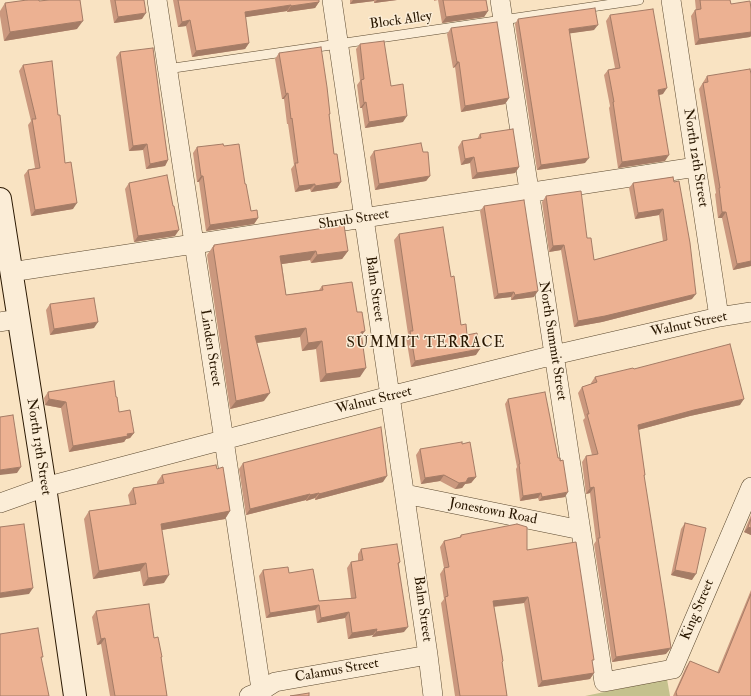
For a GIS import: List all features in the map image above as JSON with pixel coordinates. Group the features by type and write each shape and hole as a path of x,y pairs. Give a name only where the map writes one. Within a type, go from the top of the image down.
{"main road":[{"name":"North 13th Street","path":"0,198 11,272 9,320 45,487 75,696"}],"street":[{"name":"Linden Street","path":"157,0 224,440 257,694"},
{"name":"Balm Street","path":"332,0 405,494 433,696"},
{"name":"North Summit Street","path":"500,0 604,682"},
{"name":"North 12th Street","path":"671,0 719,317"},
{"name":"Shrub Street","path":"11,272 696,167"},
{"name":"Walnut Street","path":"0,503 45,487 390,396 554,355 719,317 751,312"},
{"name":"King Street","path":"604,682 673,669 751,487"},
{"name":"Jonestown Road","path":"405,494 581,530"},
{"name":"Calamus Street","path":"257,694 276,682 428,655"}],"lane":[{"name":"Block Alley","path":"167,69 639,0"}],"shaded area":[{"path":"667,679 670,696 585,696"}],"building":[{"path":"27,0 80,0 83,21 10,32 5,3"},
{"path":"115,0 144,0 146,13 118,17"},
{"path":"178,0 319,0 319,2 245,12 249,43 196,51 190,20 182,22"},
{"path":"443,0 486,0 488,11 446,17"},
{"path":"700,0 730,0 731,4 750,1 751,32 699,39 695,10 701,9"},
{"path":"595,8 598,25 569,29 589,158 541,165 518,19"},
{"path":"653,9 667,88 658,90 669,155 622,162 608,70 620,68 610,15"},
{"path":"497,22 509,98 465,106 459,62 457,62 451,28"},
{"path":"384,41 391,86 403,84 407,116 369,122 366,102 364,103 361,80 364,79 360,44"},
{"path":"321,47 334,154 337,154 341,182 315,186 315,184 299,186 295,163 298,163 292,118 291,119 288,93 286,94 279,53"},
{"path":"153,48 168,160 150,164 147,144 133,146 120,52"},
{"path":"52,61 65,163 71,162 77,203 35,210 28,170 40,168 32,119 36,119 23,65"},
{"path":"750,69 751,261 737,264 726,212 722,212 720,188 703,83 708,82 707,76"},
{"path":"513,129 519,167 477,173 474,157 465,159 462,141 481,138 480,134"},
{"path":"421,143 423,152 428,152 430,176 379,184 374,151"},
{"path":"223,144 224,146 239,144 251,211 257,210 258,218 210,225 197,147"},
{"path":"167,175 179,230 138,236 129,183"},
{"path":"673,177 674,182 679,181 690,243 696,294 578,321 564,245 553,246 546,196 581,191 587,238 591,238 594,260 667,240 663,209 638,213 633,183"},
{"path":"524,200 538,291 515,295 514,292 498,294 484,206"},
{"path":"344,225 348,251 317,255 316,251 280,256 286,295 323,290 322,286 352,282 357,312 362,312 365,331 361,332 366,368 326,374 322,341 308,343 306,328 255,336 270,393 236,401 213,247 214,245"},
{"path":"443,227 451,277 454,276 461,325 466,324 467,335 477,333 480,349 415,361 410,331 413,331 399,234"},
{"path":"94,298 98,322 54,329 50,304"},
{"path":"730,344 744,399 694,410 638,425 644,475 671,648 616,657 598,538 600,538 594,487 590,488 586,456 598,454 587,414 589,414 582,387 597,382 595,377 634,369"},
{"path":"114,381 119,412 130,410 134,433 127,434 128,436 73,446 66,402 49,399 48,392"},
{"path":"545,392 558,458 560,458 560,461 563,460 568,492 542,497 541,493 523,496 520,464 508,399"},
{"path":"13,415 21,467 0,470 0,417"},
{"path":"381,427 387,476 319,494 310,494 250,509 243,463"},
{"path":"462,442 462,444 470,442 476,477 468,478 466,482 459,483 444,475 425,478 420,449"},
{"path":"216,465 217,469 223,467 230,511 161,524 169,575 148,578 146,563 99,571 89,511 136,504 133,488 164,483 162,475"},
{"path":"751,519 751,528 748,527"},
{"path":"685,523 706,528 696,574 675,570"},
{"path":"24,524 33,588 0,593 0,527"},
{"path":"517,524 527,527 527,550 576,542 594,660 592,660 594,673 542,681 528,597 493,601 507,696 460,696 445,597 448,596 444,568 449,567 444,541 461,537 461,535"},
{"path":"397,544 400,562 398,563 408,627 376,632 377,629 352,633 349,612 321,618 319,605 270,613 263,570 288,567 289,573 313,569 319,601 356,598 351,562 363,560 361,549"},
{"path":"751,594 751,696 677,696 676,692 690,661 719,673"},
{"path":"149,604 154,638 158,637 162,657 167,696 115,696 105,638 101,639 96,611"},
{"path":"38,628 43,657 41,657 49,696 0,696 0,634"},
{"path":"309,693 309,696 290,696"}],"district":[{"name":"SUMMIT TERRACE","path":"426,344"}]}
